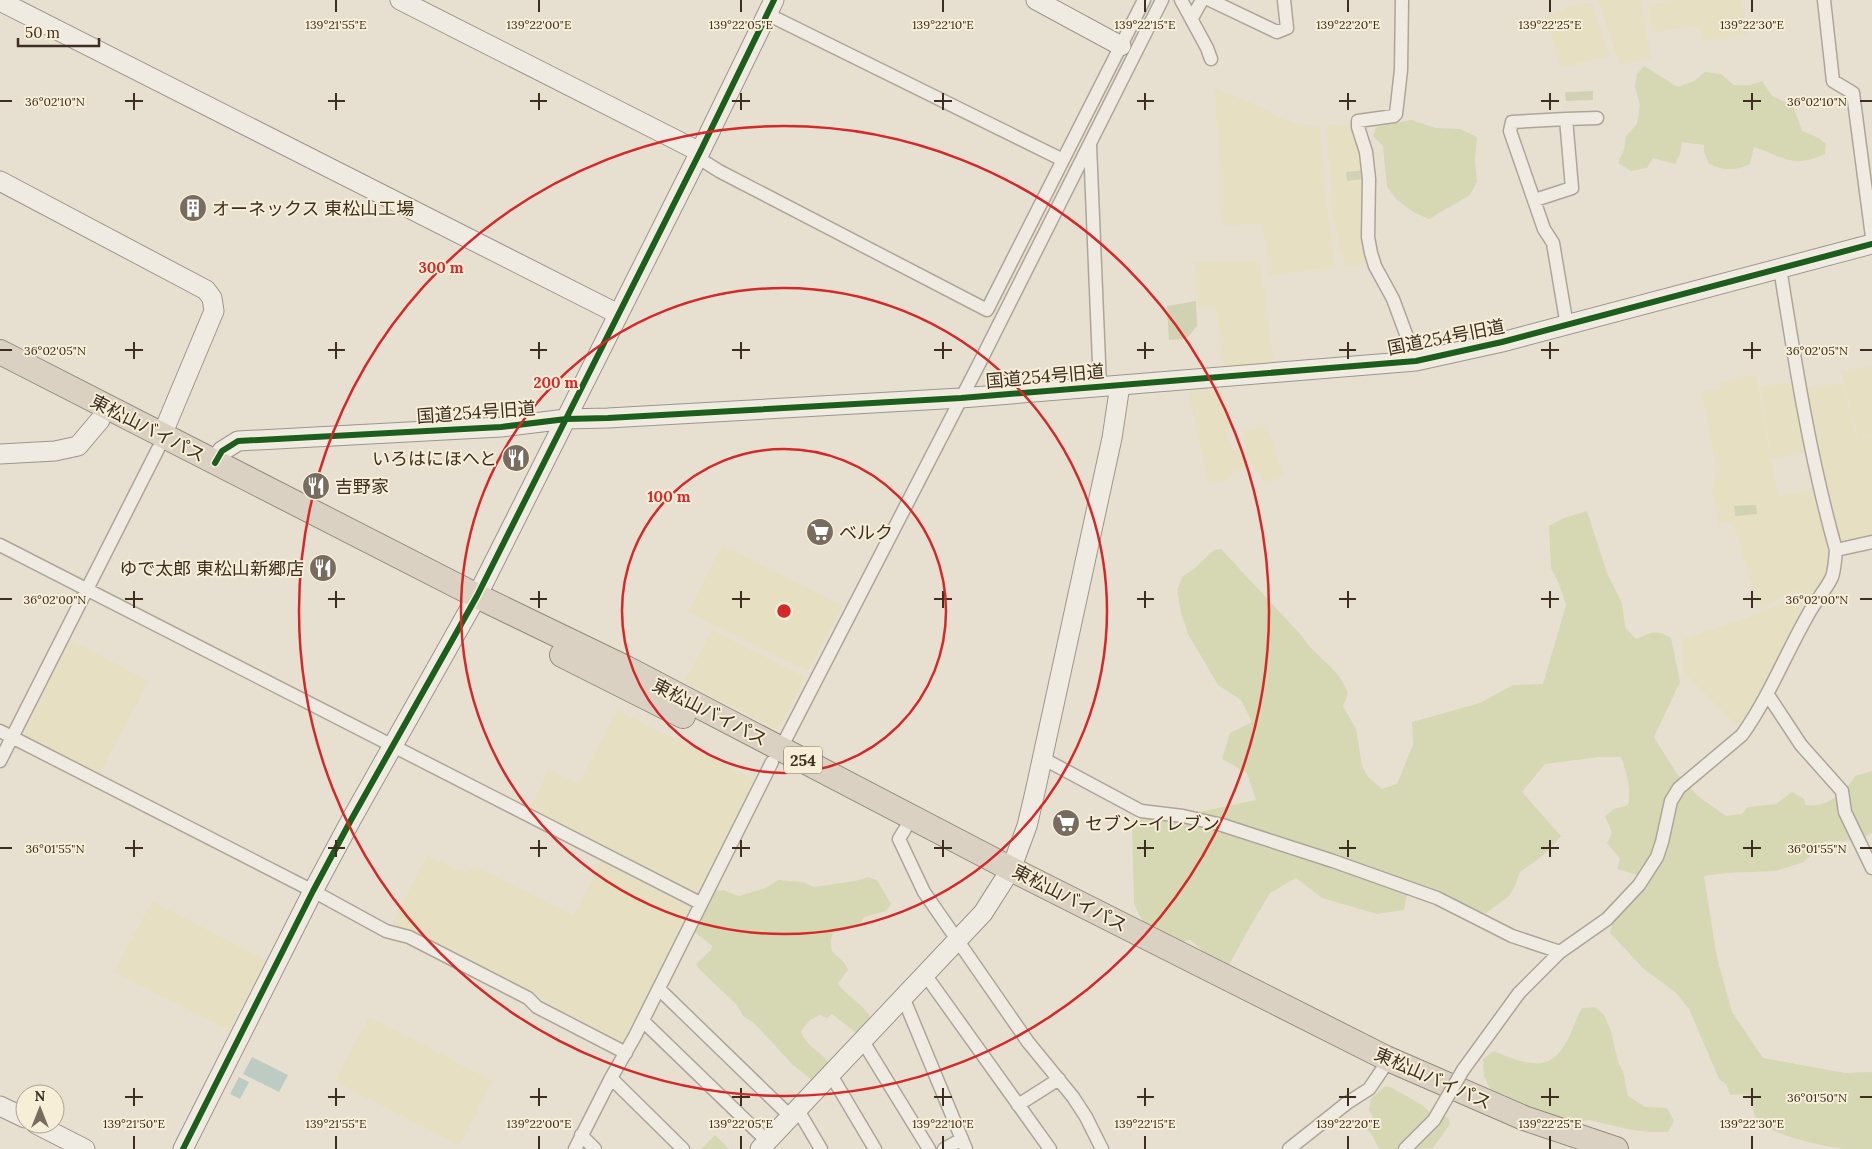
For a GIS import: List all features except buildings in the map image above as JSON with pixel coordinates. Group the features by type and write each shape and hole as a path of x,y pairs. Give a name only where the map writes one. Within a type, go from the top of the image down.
{"highway":[{"name":"東松山バイパス","path":"0,352 160,442 1008,874 1382,1070 1444,1099 1570,1149"},
{"name":"東松山バイパス","path":"0,369 100,420 215,463 474,602"},
{"name":"東松山バイパス","path":"776,755 905,829 1008,874 1386,1058 1524,1118 1616,1149"}],"street":[{"path":"400,0 698,155 719,170 987,310 1063,160 1128,50 1162,0"},
{"path":"1036,0 1128,50"},
{"path":"575,1149 643,1021 700,903 961,398 1090,143 1128,50 1144,0"},
{"path":"1181,0 1192,18 1211,59"},
{"path":"1192,18 1202,0"},
{"path":"1210,0 1277,32 1287,28 1284,0"},
{"path":"1402,0 1401,70 1396,114 1394,116 1358,121 1358,127 1366,152 1369,179 1368,237 1371,253 1375,266 1393,299 1416,361"},
{"path":"1824,0 1833,81 1853,92 1872,237"},
{"path":"0,1 618,314"},
{"path":"183,1149 313,891 474,602 771,7 1063,160"},
{"path":"1567,326 1552,244 1544,229 1510,131 1512,122 1597,118"},
{"path":"1535,200 1572,188 1566,119"},
{"path":"1090,143 1100,386"},
{"path":"0,181 206,290 212,298 214,310 160,442 0,760"},
{"name":"国道254号旧道","path":"215,463 222,451 238,441 501,427 566,419 961,398 1416,361 1459,353 1567,326 1872,244"},
{"path":"1405,1149 1434,1120 1463,1070 1519,993 1560,952 1607,919 1639,885 1657,857 1671,801 1679,788 1742,735 1768,695 1809,612 1831,579 1836,550 1794,358 1780,268"},
{"path":"643,1021 763,1147 983,912 1008,874 1027,826 1110,448 1120,385"},
{"path":"0,454 54,452 78,446 100,420"},
{"path":"1836,550 1872,542"},
{"path":"0,545 700,903"},
{"path":"1768,695 1801,745 1842,791 1845,812 1872,868"},
{"path":"0,731 313,891 386,931 409,938 528,998 537,1007 626,1053"},
{"path":"1042,758 1141,811 1183,816 1222,825 1333,861 1437,898 1512,936 1560,952"},
{"path":"905,829 899,839 924,892 1028,1042 1073,1097 1086,1117 1102,1149"},
{"path":"924,973 1050,1149"},
{"path":"659,988 794,1113 821,1149"},
{"path":"903,997 964,1144 944,1149"},
{"path":"862,1040 929,1149"},
{"path":"1289,1149 1347,1103 1369,1089 1382,1070"},
{"path":"831,1075 875,1149"},
{"path":"612,1078 683,1149"},
{"path":"1018,1104 1059,1079"},
{"path":"0,1106 15,1113"},
{"path":"54,1134 77,1147"},
{"path":"582,1135 595,1149"}],"shaded area":[{"path":"1598,0 1641,0 1651,58 1620,65"},
{"path":"1677,0 1742,0 1747,34 1703,41 1699,26 1653,33 1647,5"},
{"path":"1591,2 1609,56 1561,68 1546,17 1567,7"},
{"path":"1215,88 1255,104 1283,119 1301,125 1319,127 1329,224 1336,267 1269,275 1263,224 1222,225"},
{"path":"1351,124 1355,127 1364,169 1345,171 1346,182 1365,180 1371,263 1345,266 1338,246 1333,211 1326,126"},
{"path":"1255,261 1261,265 1274,364 1223,367 1216,308 1198,309 1195,263"},
{"path":"1872,366 1872,435 1858,438 1841,372"},
{"path":"1756,375 1778,497 1818,489 1829,539 1832,564 1827,579 1806,611 1798,590 1758,609 1737,533 1730,522 1719,524 1712,490 1716,463 1701,392 1721,389 1719,382"},
{"path":"1796,381 1809,452 1772,459 1760,387"},
{"path":"1843,383 1857,439 1872,436 1872,538 1839,546 1804,388"},
{"path":"1221,389 1232,428 1225,430 1232,450 1239,448 1246,468 1231,472 1232,475 1229,476 1229,479 1209,484 1188,392"},
{"path":"1266,425 1284,474 1264,484 1259,471 1256,472 1249,459 1242,432"},
{"path":"722,545 843,606 808,671 688,612"},
{"path":"1798,595 1805,613 1742,731 1688,677 1683,669 1681,642 1755,615"},
{"path":"712,630 805,677 778,730 684,682"},
{"path":"68,640 149,681 98,777 17,735"},
{"path":"617,710 757,781 698,896 531,810 531,806 549,769 578,784"},
{"path":"427,855 459,871 466,872 474,868 481,869 573,915 603,858 695,904 626,1040 622,1043 501,976 392,924"},
{"path":"152,901 266,960 229,1030 114,972"},
{"path":"369,1017 493,1081 460,1146 334,1081"},
{"path":"252,1057 288,1075 279,1092 243,1074"},
{"path":"239,1077 249,1082 240,1099 230,1094"}],"green space":[{"path":"1644,66 1678,87 1694,81 1705,72 1721,74 1734,85 1750,85 1762,81 1772,96 1793,106 1802,131 1819,138 1826,144 1825,154 1805,161 1796,161 1781,158 1754,147 1750,164 1734,169 1725,169 1709,164 1704,152 1704,145 1682,142 1680,154 1675,164 1653,158 1647,168 1631,171 1618,163 1624,150 1626,136 1637,124 1640,105 1635,87 1637,74"},
{"path":"1593,91 1593,100 1566,101 1565,92"},
{"path":"1411,120 1436,128 1460,129 1477,137 1475,159 1477,182 1470,195 1429,219 1415,213 1397,200 1387,187 1383,146 1373,136 1376,127"},
{"path":"1365,170 1366,179 1347,181 1346,172"},
{"path":"1196,301 1197,326 1186,339 1169,340 1167,306"},
{"path":"1756,505 1757,514 1735,516 1734,506"},
{"path":"1587,511 1607,573 1622,603 1625,627 1636,639 1654,633 1661,633 1671,638 1680,682 1654,737 1677,774 1698,796 1726,816 1742,814 1748,807 1776,804 1792,792 1804,799 1806,805 1821,804 1834,798 1846,788 1855,776 1872,771 1872,833 1858,840 1823,842 1804,862 1776,871 1704,876 1717,958 1732,1012 1763,1058 1845,1073 1872,1072 1872,1149 1845,1149 1810,1142 1782,1134 1761,1123 1755,1116 1752,1097 1746,1094 1730,1095 1726,1084 1719,1079 1689,1009 1675,992 1644,969 1610,933 1614,919 1628,905 1647,878 1617,869 1620,859 1607,843 1612,833 1605,816 1614,809 1628,805 1629,799 1628,781 1621,757 1599,757 1545,764 1522,792 1561,836 1540,858 1520,872 1509,896 1486,913 1458,904 1433,889 1410,881 1404,910 1377,914 1322,898 1296,878 1270,893 1229,965 1208,956 1191,940 1180,942 1144,924 1134,904 1132,823 1149,817 1204,811 1256,800 1247,773 1222,759 1230,733 1252,722 1241,700 1218,685 1188,634 1181,613 1177,590 1183,576 1194,569 1214,550 1221,549 1302,636 1307,644 1339,676 1348,694 1343,706 1356,729 1362,766 1368,777 1382,789 1397,784 1413,745 1412,722 1480,703 1513,685 1543,684 1566,605 1551,568 1549,526 1564,518"},
{"path":"868,877 877,880 891,904 886,911 864,917 860,925 833,933 831,947 832,951 846,965 848,970 838,983 841,988 862,1006 871,1021 856,1033 832,1014 827,1018 820,1015 810,1020 801,1031 803,1036 829,1063 813,1081 793,1065 753,1022 743,1016 737,1005 699,969 696,964 711,950 712,946 695,932 694,927 715,889 739,896 766,888 778,880 803,882 814,887 855,881"},
{"path":"1595,1007 1604,1015 1611,1031 1628,1096 1645,1107 1667,1108 1674,1121 1668,1132 1632,1130 1589,1120 1571,1123 1531,1107 1515,1109 1496,1101 1484,1076 1483,1059 1494,1051 1510,1058 1527,1062 1536,1063 1552,1059 1566,1043 1582,1008"},
{"path":"1384,1087 1390,1087 1413,1100 1429,1111 1432,1116 1400,1149 1379,1149 1366,1128 1373,1117 1369,1110 1371,1099"},
{"path":"1444,1116 1448,1118 1450,1124 1433,1148 1416,1149 1426,1134"},
{"path":"715,1135 729,1149 701,1149"}],"cycle path":[{"path":"183,1149 313,891 477,596 700,152 774,0"},
{"path":"215,463 222,451 238,441 501,427 566,419 961,398 1416,361 1502,342 1872,244"}],"place":[{"name":"オーネックス 東松山工場","path":"193,208"},
{"name":"いろはにほへと","path":"516,458"},
{"name":"吉野家","path":"316,486"},
{"name":"ベルク","path":"820,532"},
{"name":"ゆで太郎 東松山新郷店","path":"323,568"},
{"name":"セブン-イレブン","path":"1066,823"}]}
